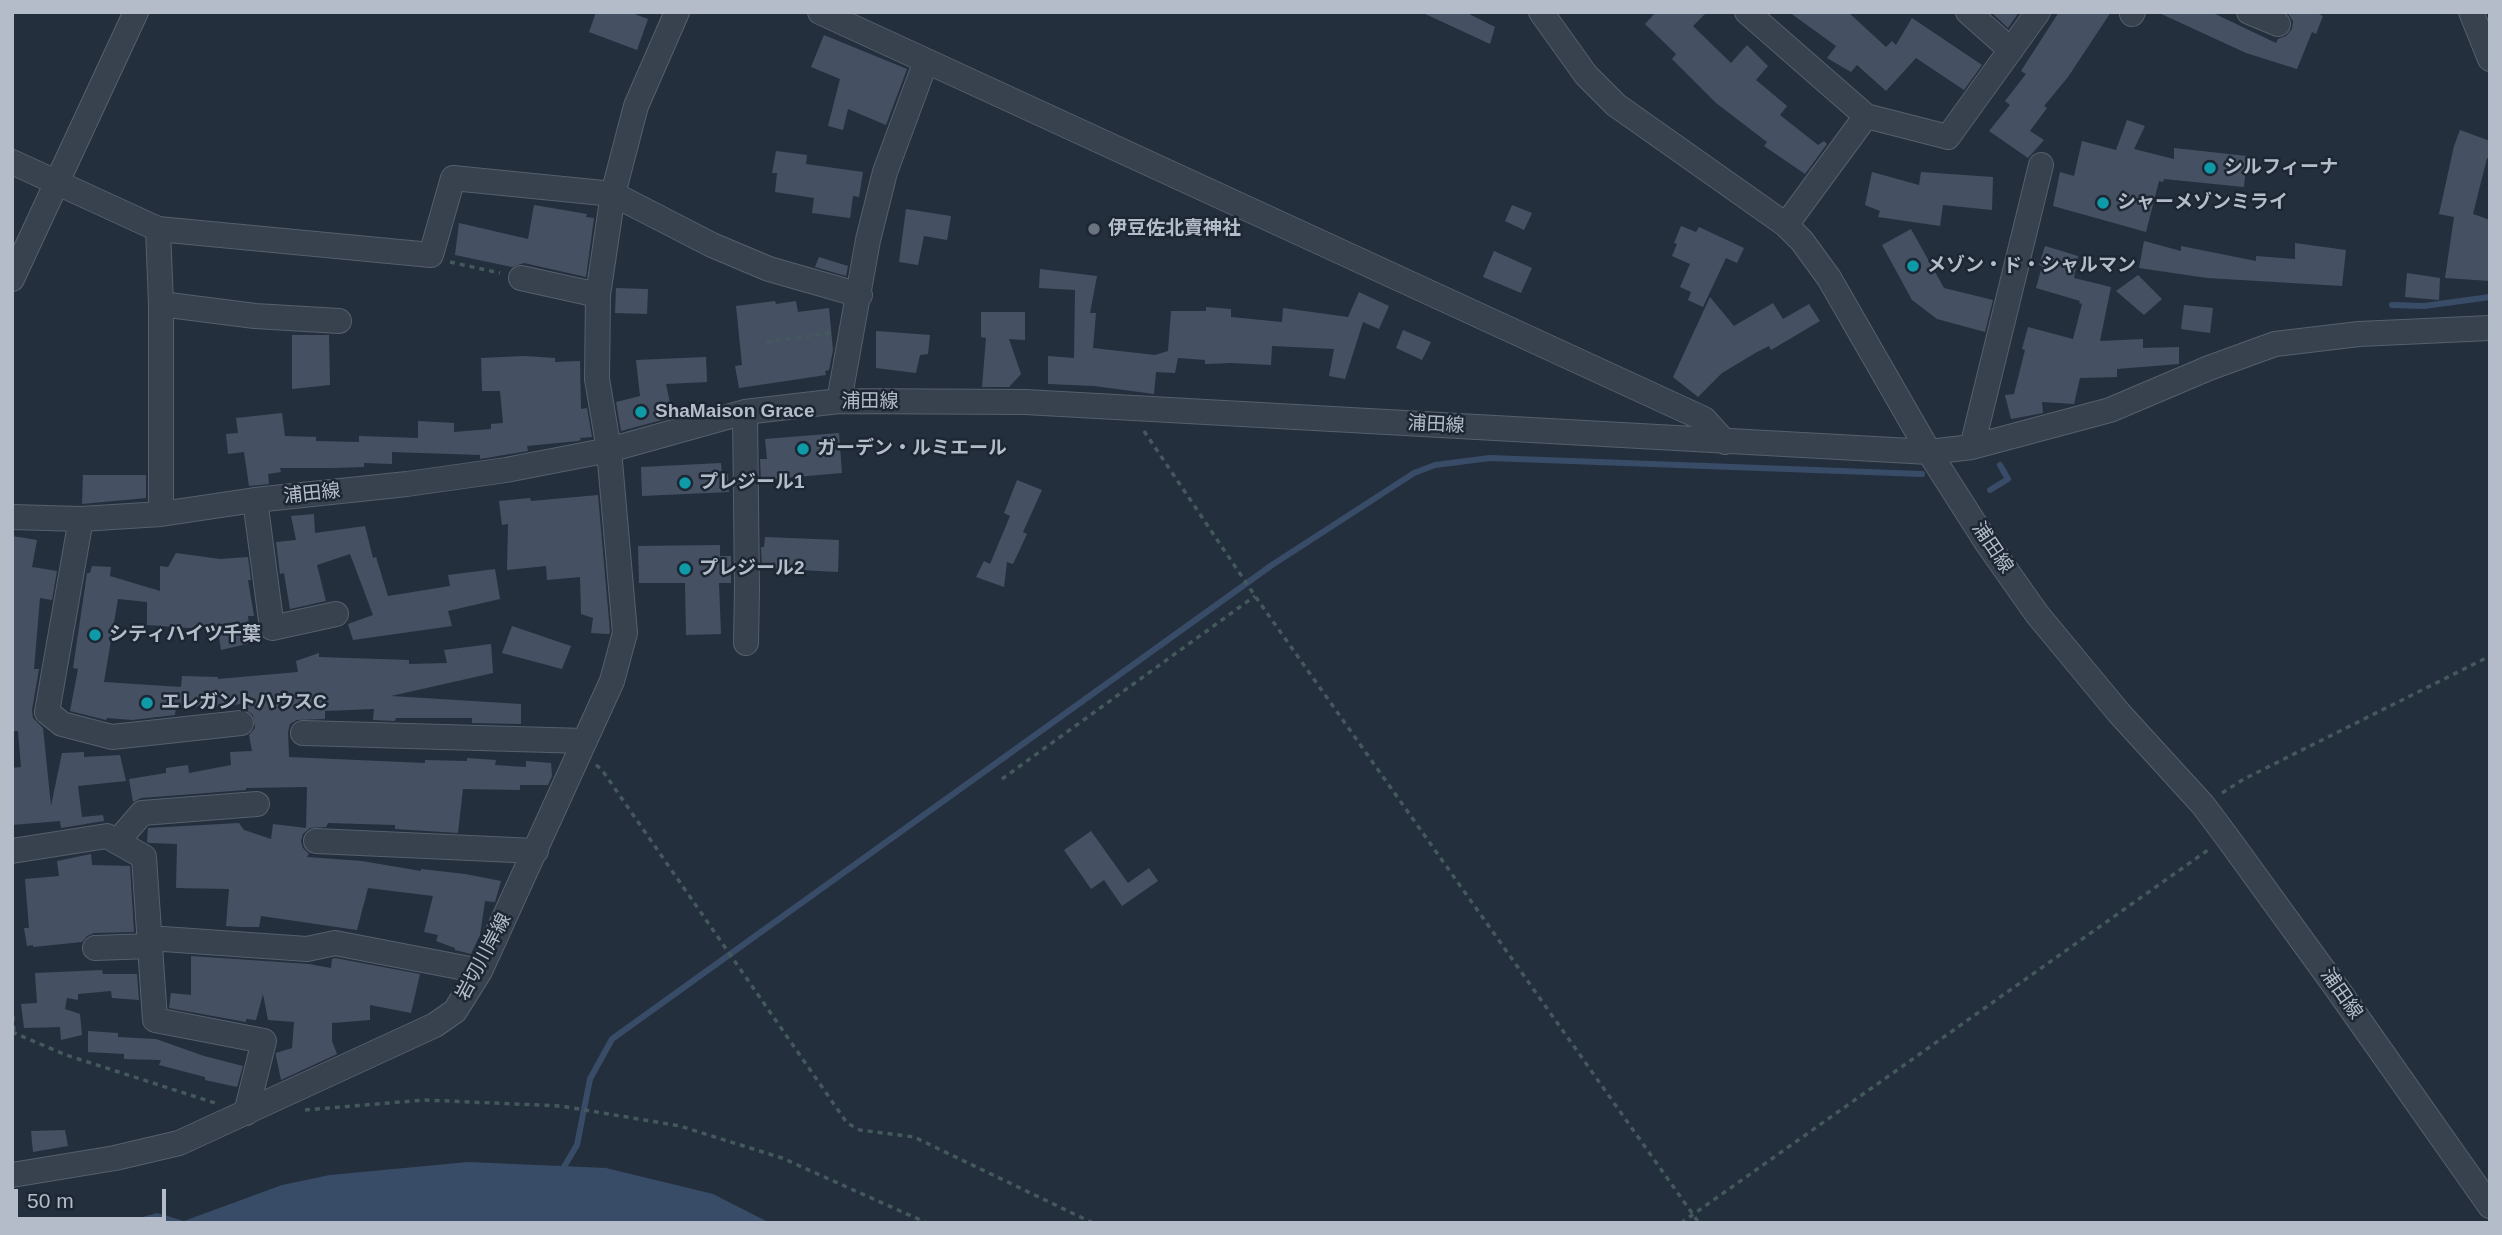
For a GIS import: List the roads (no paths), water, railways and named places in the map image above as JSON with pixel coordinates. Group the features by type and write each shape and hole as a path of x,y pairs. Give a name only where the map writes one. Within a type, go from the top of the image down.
{"street":[{"path":"12,279 136,12"},
{"name":"岩切川岸線","path":"12,1175 115,1158 179,1143 435,1026 455,1011 480,971 612,681 625,634 609,450 597,379 598,295 613,194 636,106 677,12"},
{"path":"820,12 1704,419 1725,442"},
{"path":"1541,12 1586,75 1616,105 1786,225 1802,241 1829,278 1929,452 1972,447 2110,410 2209,368 2275,344 2359,334 2490,328"},
{"path":"1747,12 1866,116 1948,137 2038,12"},
{"path":"1968,12 2011,50"},
{"path":"2470,12 2490,59"},
{"path":"839,401 868,240 885,172 926,61"},
{"path":"1786,225 1866,116"},
{"path":"12,162 158,229 431,255 453,178 613,194 712,245 769,269 860,295"},
{"path":"1972,447 2041,165"},
{"path":"158,229 161,304 161,514"},
{"path":"521,278 598,295"},
{"path":"161,304 255,316 339,321"},
{"name":"浦田線","path":"12,517 81,519 161,514 255,500 407,484 506,470 609,450 745,412 839,401 1024,402 1929,452 1987,543 2037,614 2227,836 2490,1206"},
{"path":"745,412 746,643"},
{"path":"255,500 272,628 336,614"},
{"path":"81,519 47,712 62,724 112,737 241,723"},
{"path":"303,733 582,747"},
{"path":"117,842 142,813 257,804"},
{"path":"12,851 107,836 144,858 155,1020 264,1041 246,1113"},
{"path":"316,841 536,851"},
{"path":"95,948 150,942 307,948 335,943 480,971"}],"water":[{"path":"468,1162 606,1168 713,1194 770,1223 121,1223 157,1213 184,1221 282,1185 330,1175"}],"waterway":[{"path":"2392,305 2424,306 2490,297"},
{"path":"561,1172 577,1145 590,1079 612,1039 1272,565 1414,473 1435,465 1490,458 1922,474"},
{"path":"1990,490 2008,479 2000,465"}],"place":[{"name":"シルフィーナ","path":"2210,168"},
{"name":"シャーメゾンミライ","path":"2103,203"},
{"name":"伊豆佐北賣神社","path":"1094,229"},
{"name":"メゾン・ド・シャルマン","path":"1913,266"},
{"name":"ShaMaison Grace","path":"641,412"},
{"name":"ガーデン・ルミエール","path":"803,449"},
{"name":"プレジール1","path":"685,483"},
{"name":"プレジール2","path":"685,569"},
{"name":"シティハイツ千葉","path":"95,635"},
{"name":"エレガントハウスC","path":"147,703"}]}
